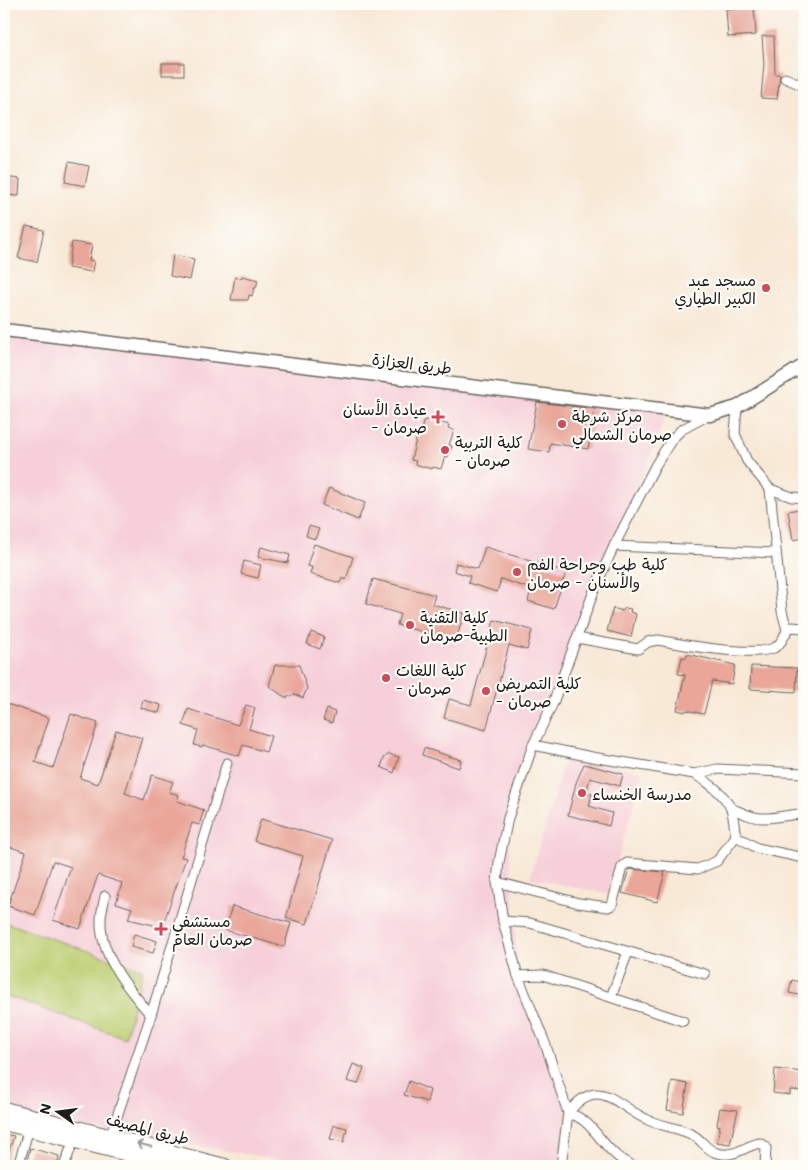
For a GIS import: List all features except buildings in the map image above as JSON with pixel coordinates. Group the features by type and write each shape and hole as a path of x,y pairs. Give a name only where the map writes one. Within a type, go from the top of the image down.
{"main road":[{"name":"طريق المصيف","path":"4,1109 225,1166"},
{"name":"طريق المصيف","path":"4,1123 175,1166"}],"street":[{"path":"785,78 804,86"},
{"name":"طريق العزازة","path":"4,330 710,415 737,407 804,365"},
{"path":"737,407 735,434 747,461 770,489 792,497 804,498"},
{"path":"561,1166 568,1113 545,1043 518,976 503,921 497,882 498,862 508,818 533,744 553,703 595,588 614,546 655,466 672,439 681,430 710,415"},
{"path":"770,489 782,612 787,630"},
{"path":"614,546 776,553"},
{"path":"577,638 638,649 648,642 658,640 742,651 773,648 781,643 787,630 791,627 804,628"},
{"path":"533,744 592,757 694,774 719,793 731,808 752,817 765,818 785,814 804,814"},
{"path":"110,1137 151,1015 226,763"},
{"path":"694,774 718,769 804,773"},
{"path":"497,882 579,904 608,908 612,905 622,867 626,863 698,869 717,861 736,836 731,808"},
{"path":"736,836 757,848 804,858"},
{"path":"105,896 101,920 104,940 122,982 151,1015"},
{"path":"503,921 530,923 705,974"},
{"path":"612,996 628,952"},
{"path":"518,976 544,975 683,1021"},
{"path":"568,1113 577,1102 587,1096 597,1093 607,1095 647,1120 696,1137 706,1148 717,1153 731,1155 760,1143 766,1147 765,1166"},
{"path":"568,1113 578,1115 594,1130 608,1150 621,1161 633,1166"},
{"path":"18,1166 29,1128"},
{"path":"64,1166 74,1140"}],"shaded area":[{"path":"4,330 668,410 508,818 518,976 568,1113 559,1166 318,1166 4,1113"},
{"path":"565,758 643,772 608,894 530,878"}],"green space":[{"path":"4,922 143,970 125,1038 4,995"}],"place":[{"name":"مسجد عبد الكبير الطياري","path":"766,288"},
{"name":"عيادة الأسنان - صرمان","path":"438,417"},
{"name":"مركز شرطة صرمان الشمالي","path":"562,424"},
{"name":"كلية التربية - صرمان","path":"445,450"},
{"name":"كلية طب وجراحة الفم والأسنان - صرمان","path":"517,572"},
{"name":"كلية التقنية الطبية-صرمان","path":"410,625"},
{"name":"كلية اللغات - صرمان","path":"386,678"},
{"name":"كلية التمريض - صرمان","path":"486,691"},
{"name":"مدرسة الخنساء","path":"582,793"},
{"name":"مستشفي صرمان العام","path":"161,929"}]}
